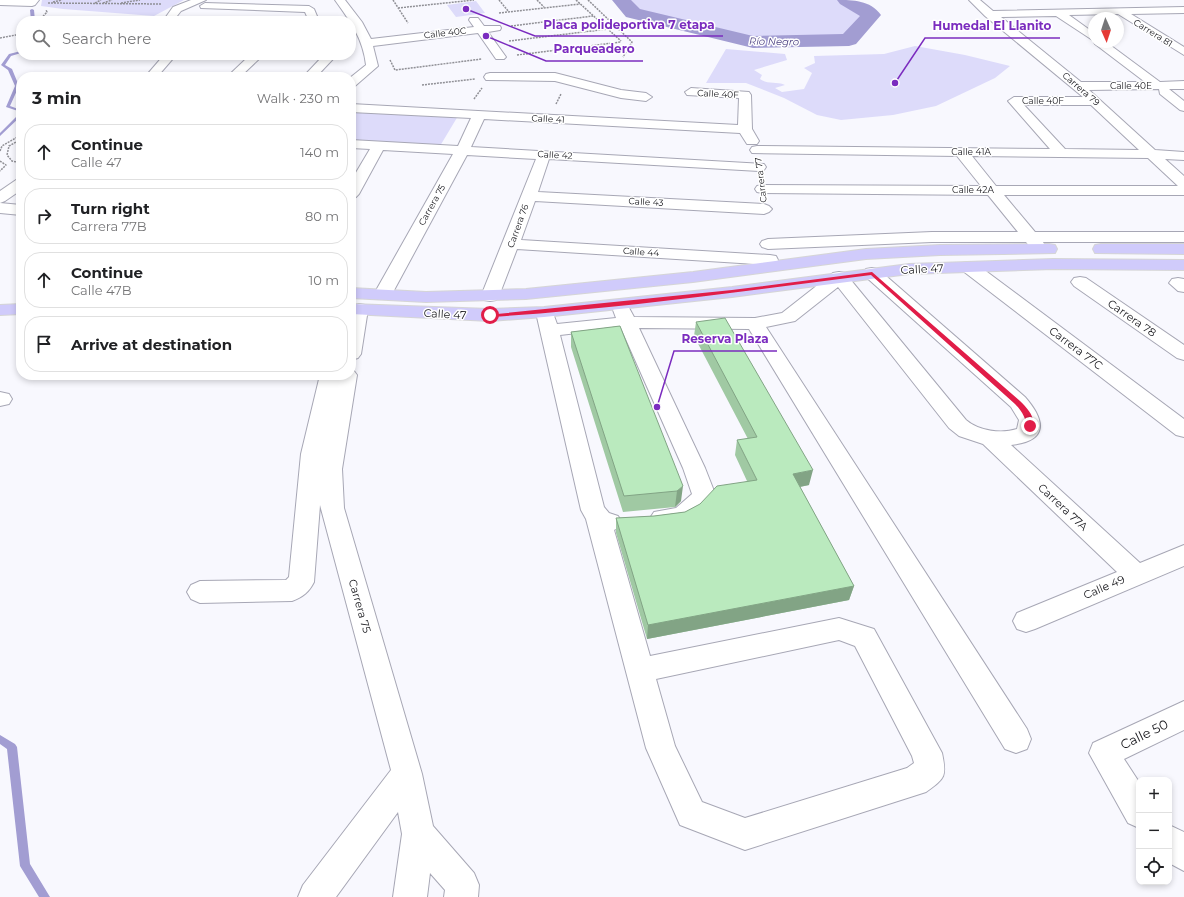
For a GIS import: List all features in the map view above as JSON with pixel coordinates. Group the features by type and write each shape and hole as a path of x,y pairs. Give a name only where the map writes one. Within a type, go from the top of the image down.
{"main road":[{"name":"Calle 47","path":"356,303 383,294 426,297 490,296 547,292 768,239 823,259 897,252 1035,243 1184,249"},
{"name":"Calle 47","path":"623,312 732,292 872,273 1053,264 1184,265"},
{"path":"0,296 16,295"},
{"name":"Calle 47","path":"356,304 460,315 547,321"},
{"path":"0,310 16,309"}],"street":[{"path":"340,0 353,16"},
{"name":"Carrera 79","path":"974,0 1095,101 1184,184"},
{"name":"Carrera 81","path":"1101,0 1184,52"},
{"path":"0,2 33,2"},
{"path":"169,16 185,5 203,3 309,10 312,16"},
{"path":"247,7 248,16"},
{"path":"989,14 1184,10"},
{"path":"1059,12 1088,34"},
{"path":"471,16 500,57"},
{"path":"356,21 368,42 372,66 356,79"},
{"name":"Calle 40C","path":"368,42 496,28"},
{"path":"1107,48 1184,107"},
{"path":"155,72 166,60"},
{"path":"239,72 252,60"},
{"path":"314,72 326,60"},
{"path":"490,77 555,77 621,94 646,98"},
{"name":"Calle 40E","path":"1080,88 1161,88 1184,86"},
{"name":"Calle 40E","path":"1161,88 1184,91"},
{"name":"Calle 40F","path":"692,92 745,95"},
{"name":"Carrera 77","path":"745,95 745,129 757,150 768,239"},
{"name":"Calle 40F","path":"1061,153 1014,101 1095,101"},
{"name":"Calle 41","path":"356,108 745,129"},
{"name":"Carrera 75","path":"383,294 462,151 479,115"},
{"name":"Calle 42","path":"356,144 759,167"},
{"path":"356,185 379,145"},
{"name":"Calle 41A","path":"757,150 1151,154 1184,156"},
{"path":"961,152 1035,243"},
{"name":"Carrera 76","path":"490,296 544,155"},
{"path":"0,184 16,173"},
{"path":"0,198 16,187"},
{"name":"Calle 42A","path":"762,189 1184,190"},
{"name":"Calle 43","path":"529,196 768,239"},
{"path":"0,208 16,210"},
{"name":"Calle 47","path":"768,239 925,237 1035,243 1184,237"},
{"name":"Calle 44","path":"511,244 768,239"},
{"name":"Carrera 77C","path":"969,267 1183,428"},
{"path":"623,312 694,468 704,496 682,516 638,522 603,522 593,510 547,321 623,312 755,324 788,317 840,277 947,412 967,431 991,439 1004,439 1015,437 1026,431 1030,426 1031,421 1018,402 872,273"},
{"name":"Carrera 78","path":"1080,282 1184,354"},
{"path":"755,324 1016,739"},
{"path":"200,592 292,590 301,582 305,552 312,454 329,380"},
{"name":"Carrera 75","path":"346,380 331,469 332,508 407,774 418,834 410,897"},
{"name":"Carrera 77A","path":"991,439 1135,574"},
{"path":"598,517 661,748 691,814 745,834 915,781 930,770 927,753 864,637 839,629 640,670"},
{"name":"Calle 49","path":"1026,621 1135,574 1184,555"},
{"name":"Calle 50","path":"1136,807 1104,753 1184,715"},
{"path":"315,897 407,774"},
{"path":"418,834 462,885 461,897"},
{"path":"1172,844 1184,854"}],"path":[{"path":"62,0 48,3 185,5"},
{"path":"85,0 87,4"},
{"path":"95,4 100,0"},
{"path":"101,4 112,0"},
{"path":"113,4 140,0"},
{"path":"393,0 409,24"},
{"path":"398,8 474,0"},
{"path":"499,0 509,12"},
{"path":"537,0 545,8"},
{"path":"576,0 621,42"},
{"path":"588,0 632,42 624,57"},
{"path":"496,28 593,16"},
{"path":"0,38 16,35"},
{"path":"0,151 1,146 16,138"},
{"path":"1,146 9,146 16,142"},
{"path":"9,146 7,155 12,161 16,162"},
{"path":"0,161 6,165 0,171"}],"shaded area":[{"path":"42,0 184,0 154,16 41,6"},
{"path":"621,0 846,0 871,15 849,40 753,42 633,13"},
{"path":"476,1 485,13 456,17 447,5"},
{"path":"915,46 965,55 1010,66 995,78 936,106 893,115 841,120 817,115 784,98 746,83 706,83 726,49 785,54 787,60 754,70 762,75 760,79 763,81 785,85 775,88 782,92 804,89 812,73 804,68 815,63 814,56 884,54"},
{"path":"356,111 458,116 440,146 356,141"}],"building":[{"path":"725,318 813,470 793,474 854,586 648,625 616,518 654,516 685,512 700,504 717,486 757,480 737,440 757,437 696,322"},
{"path":"620,326 683,486 677,491 624,496 571,332"}],"waterway":[{"name":"Río Negro","path":"621,0 633,13 753,42 849,40 871,15 846,0"},
{"path":"32,10 33,16"},
{"path":"16,53 10,55 3,65 10,69 16,84"},
{"path":"16,88 8,107 16,109"},
{"path":"0,135 16,119"},
{"path":"0,739 12,747 25,866 45,897"}],"place":[{"name":"Placa polideportiva 7 etapa","path":"466,9"},
{"name":"Parqueadero","path":"486,36"},
{"name":"Humedal El Llanito","path":"895,83"},
{"name":"Reserva Plaza","path":"657,407"}],"route":[{"path":"490,315 544,312 732,292 872,273 1018,402 1031,421 1030,426"}]}
